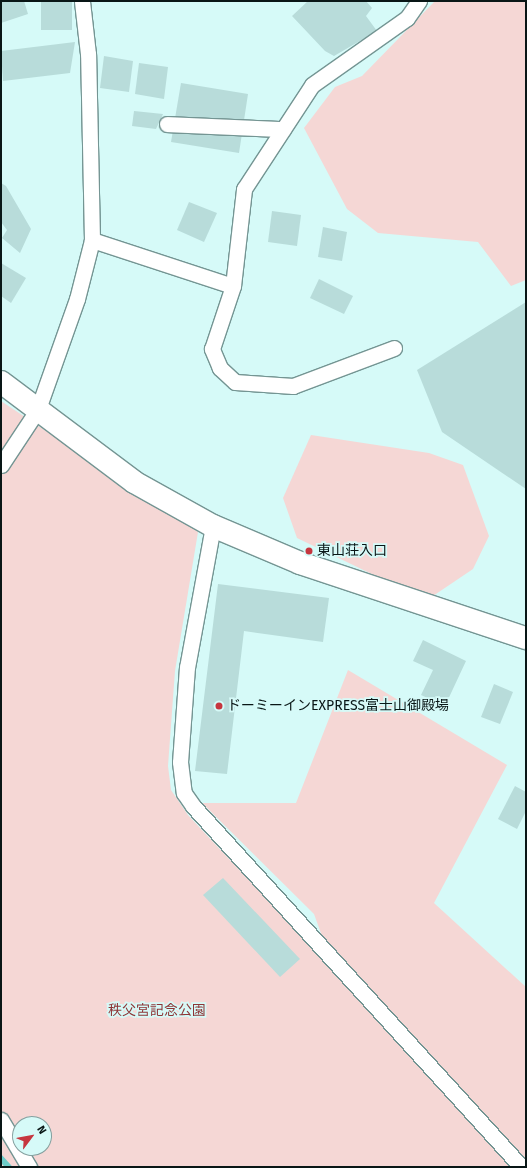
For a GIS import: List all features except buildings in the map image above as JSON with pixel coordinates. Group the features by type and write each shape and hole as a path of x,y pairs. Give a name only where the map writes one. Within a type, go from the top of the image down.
{"street":[{"path":"1,465 38,408 77,299 92,240 88,54 82,1"},
{"path":"394,348 293,386 235,382 220,368 212,349 233,286 244,189 312,85 407,18 419,1"},
{"path":"167,124 283,129"},
{"path":"92,240 233,286"},
{"path":"1,382 38,408 134,482 213,526 300,563 526,638"},
{"path":"213,526 187,667 180,762 184,792 198,811 522,1167"},
{"path":"1,1120 29,1167"}],"green space":[{"path":"435,1 526,1 526,280 511,286 478,242 378,233 347,209 304,128 335,87 362,76"},
{"name":"秩父宮記念公園","path":"1,401 198,532 175,671 168,766 171,790 188,815 335,972 314,914 202,803 296,803 348,670 507,765 434,903 526,987 526,1167 1,1167"},
{"path":"311,435 429,453 463,465 489,536 473,569 430,598 378,577 297,538 283,498"}],"waterway":[{"path":"1,1158 9,1167"}],"place":[{"name":"東山荘入口","path":"309,551"},
{"name":"ドーミーインEXPRESS富士山御殿場","path":"219,706"}]}
